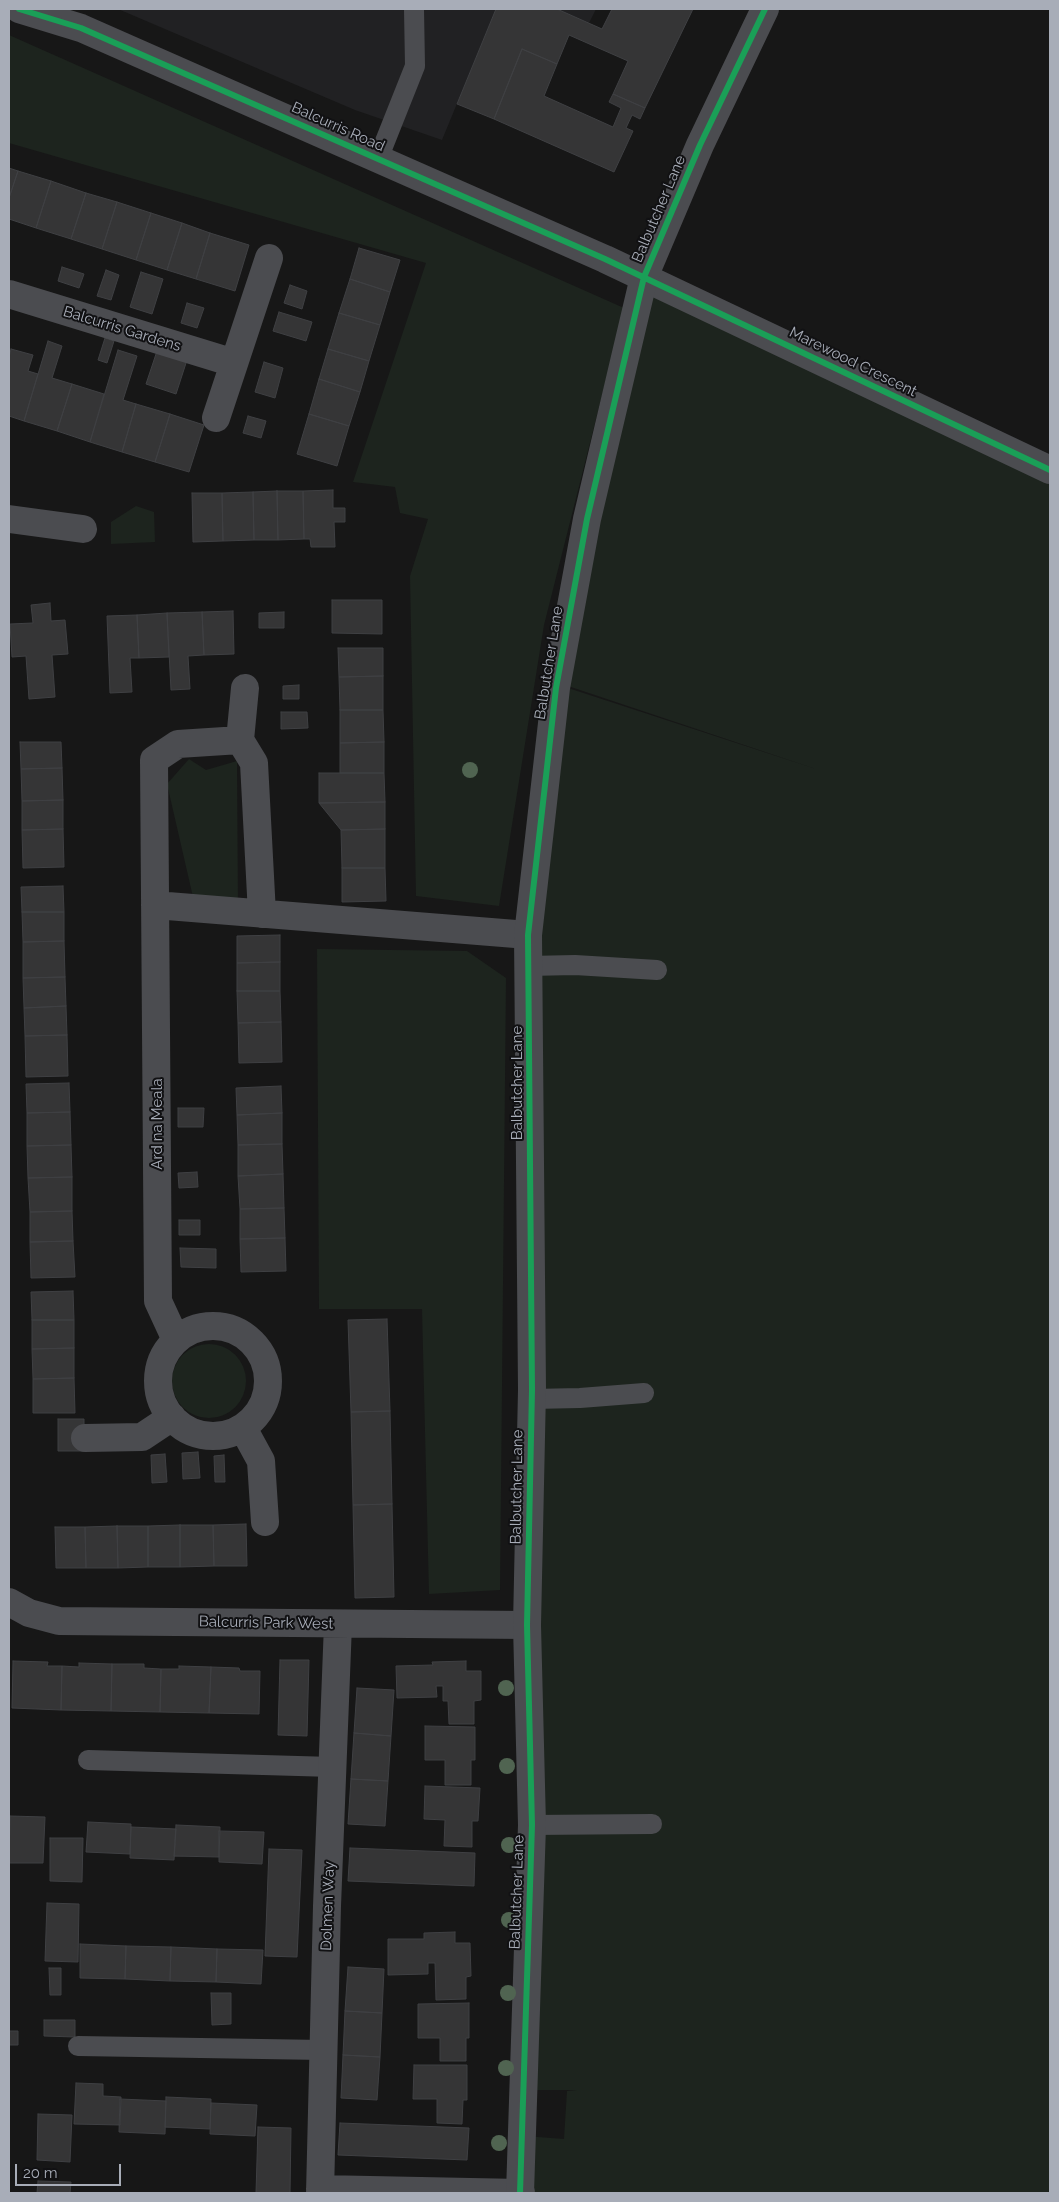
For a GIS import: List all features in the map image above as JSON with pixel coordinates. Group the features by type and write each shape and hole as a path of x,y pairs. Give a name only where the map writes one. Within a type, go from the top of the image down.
{"street":[{"name":"Balcurris Road","path":"19,9 81,28 644,277"},
{"name":"Balbutcher Lane","path":"520,2193 532,1825 527,1625 532,1399 528,935 556,688 587,519 644,277 700,145 766,9"},
{"path":"216,418 269,258"},
{"name":"Marewood Crescent","path":"644,277 1050,470"},
{"name":"Balcurris Gardens","path":"9,294 234,363"},
{"path":"9,519 83,529"},
{"path":"245,688 240,740 254,764 262,914"},
{"name":"Ard na Meala","path":"176,1340 158,1301 154,760 178,744 240,740"},
{"path":"155,905 528,935"},
{"path":"210,1326 229,1328 246,1336 259,1350 267,1366 269,1384 265,1401 256,1417 243,1428 226,1435 209,1437 191,1432 172,1417 165,1409 159,1392 159,1373 164,1355 176,1340 192,1330 210,1326"},
{"path":"85,1438 142,1437 172,1417"},
{"path":"243,1428 261,1461 265,1522"},
{"name":"Balcurris Park West","path":"9,1602 29,1613 59,1621 527,1625"},
{"name":"Dolmen Way","path":"338,1624 320,2191 520,2193"}],"lane":[{"path":"378,159 415,66 414,9"},
{"path":"528,966 657,970"},
{"path":"532,1399 580,1398 644,1393"},
{"path":"88,1760 333,1767"},
{"path":"532,1825 652,1824"},
{"path":"78,2046 323,2050"}],"shaded area":[{"path":"118,9 496,9 442,140 355,110"},
{"path":"557,9 596,9 589,23"},
{"path":"9,35 624,308 544,625 499,906 416,896 410,576 428,519 400,513 395,487 353,482 426,263 9,143"},
{"path":"645,278 1050,471 1050,2193 521,2193 525,2136 564,2139 567,2091 577,2090 524,2090 529,935 562,686 816,769 559,683"},
{"path":"136,506 154,512 155,542 111,544 111,522"},
{"path":"189,759 206,770 237,761 238,907 196,910 167,784"},
{"path":"317,949 467,951 506,978 500,1590 429,1594 422,1309 319,1309"},
{"path":"209,1344 223,1347 235,1355 243,1367 246,1381 243,1395 235,1407 223,1415 209,1418 195,1415 183,1407 175,1395 172,1381 175,1367 183,1355 195,1347"}],"building":[{"path":"496,9 557,9 602,29 612,9 693,9 645,108 613,94 628,61 569,35 557,64 522,49 494,119 457,104"},
{"path":"522,49 557,64 544,96 613,127 621,108 609,102 613,94 645,108 640,119 632,115 626,128 633,131 614,172 494,119"},
{"path":"9,168 18,171 9,198"},
{"path":"18,171 51,181 36,228 9,219 9,198"},
{"path":"51,181 86,193 71,239 36,228"},
{"path":"86,193 117,202 102,249 71,239"},
{"path":"117,202 151,213 136,260 102,249"},
{"path":"151,213 182,223 167,270 136,260"},
{"path":"182,223 210,233 196,279 167,270"},
{"path":"210,233 249,245 235,291 196,279"},
{"path":"359,248 400,260 390,292 350,279"},
{"path":"62,267 84,274 79,288 58,281"},
{"path":"106,270 119,275 111,300 97,296"},
{"path":"141,272 163,279 152,314 130,307"},
{"path":"350,279 390,292 380,325 339,313"},
{"path":"290,285 307,291 302,309 284,303"},
{"path":"187,303 204,308 197,328 181,323"},
{"path":"279,312 312,322 306,341 273,331"},
{"path":"339,313 380,325 369,361 328,349"},
{"path":"105,338 114,341 107,363 98,360"},
{"path":"48,341 62,346 52,378 72,384 57,431 24,421"},
{"path":"11,349 33,355 28,371 38,374 24,421 9,416 9,357"},
{"path":"328,349 369,361 360,392 319,379"},
{"path":"118,350 137,356 123,400 136,404 122,452 90,442"},
{"path":"157,351 187,360 176,394 146,384"},
{"path":"264,362 283,368 275,398 255,392"},
{"path":"319,379 360,392 349,426 309,414"},
{"path":"72,384 104,394 90,442 57,431"},
{"path":"136,404 170,414 155,462 122,452"},
{"path":"170,414 204,425 189,472 155,462"},
{"path":"309,414 349,426 337,466 297,454"},
{"path":"248,416 266,421 261,438 243,433"},
{"path":"333,490 333,508 345,508 345,522 334,522 335,547 311,547 310,539 304,539 303,491"},
{"path":"277,491 303,491 304,539 278,540"},
{"path":"277,491 278,540 254,540 253,492"},
{"path":"253,492 254,540 223,541 222,493"},
{"path":"192,493 222,493 223,541 193,542"},
{"path":"332,600 382,600 382,634 332,633"},
{"path":"50,603 51,621 65,620 68,654 52,655 55,697 29,699 26,656 12,657 10,624 33,623 31,605"},
{"path":"233,611 234,654 204,655 202,612"},
{"path":"202,612 204,655 188,656 190,689 171,690 167,613"},
{"path":"284,612 284,628 259,628 259,613"},
{"path":"167,613 169,657 139,658 137,615"},
{"path":"137,615 139,658 130,658 132,692 110,693 107,616"},
{"path":"338,648 383,648 383,676 339,677"},
{"path":"383,676 383,710 340,710 339,677"},
{"path":"299,685 299,699 283,699 283,686"},
{"path":"340,710 383,710 384,742 340,743"},
{"path":"281,712 307,712 308,728 281,729"},
{"path":"20,742 61,742 62,768 21,769"},
{"path":"384,742 384,773 340,773 340,743"},
{"path":"62,768 63,800 22,801 21,769"},
{"path":"319,773 384,773 385,802 319,803"},
{"path":"63,800 63,829 22,830 22,801"},
{"path":"385,802 385,829 341,830 319,803"},
{"path":"63,829 64,867 23,868 22,830"},
{"path":"385,829 385,868 342,868 341,830"},
{"path":"342,868 385,868 386,901 342,902"},
{"path":"63,886 64,912 22,912 21,887"},
{"path":"22,912 64,912 64,941 23,942"},
{"path":"280,935 280,962 237,963 237,936"},
{"path":"64,941 65,977 23,978 23,942"},
{"path":"280,962 280,991 237,991 237,963"},
{"path":"65,977 66,1006 24,1008 23,978"},
{"path":"237,991 280,991 281,1022 238,1023"},
{"path":"66,1006 67,1035 25,1036 24,1008"},
{"path":"281,1022 282,1062 239,1063 238,1023"},
{"path":"67,1035 68,1076 26,1077 25,1036"},
{"path":"69,1083 70,1112 27,1113 26,1084"},
{"path":"281,1086 282,1113 237,1115 236,1088"},
{"path":"178,1108 204,1108 203,1127 178,1127"},
{"path":"70,1112 71,1145 27,1146 27,1113"},
{"path":"282,1113 282,1144 238,1145 237,1115"},
{"path":"282,1144 283,1174 238,1176 238,1145"},
{"path":"71,1145 72,1177 28,1178 27,1146"},
{"path":"197,1172 198,1187 179,1188 178,1173"},
{"path":"283,1174 284,1208 240,1209 238,1176"},
{"path":"72,1177 72,1211 30,1212 28,1178"},
{"path":"284,1208 285,1238 240,1239 240,1209"},
{"path":"72,1211 73,1241 30,1242 30,1212"},
{"path":"179,1220 200,1220 200,1235 179,1235"},
{"path":"285,1238 286,1271 241,1272 240,1239"},
{"path":"73,1241 75,1277 31,1278 30,1242"},
{"path":"180,1248 216,1249 216,1268 181,1267"},
{"path":"73,1291 74,1320 32,1320 31,1292"},
{"path":"387,1319 390,1411 351,1412 348,1320"},
{"path":"32,1320 74,1320 74,1348 32,1349"},
{"path":"74,1348 74,1378 33,1379 32,1349"},
{"path":"74,1378 75,1413 33,1413 33,1379"},
{"path":"390,1411 392,1504 353,1505 351,1412"},
{"path":"58,1419 84,1419 84,1451 58,1451"},
{"path":"198,1452 200,1478 183,1479 182,1453"},
{"path":"165,1454 167,1482 152,1483 151,1455"},
{"path":"224,1455 225,1482 215,1482 214,1456"},
{"path":"392,1504 394,1597 355,1598 353,1505"},
{"path":"246,1524 247,1566 214,1566 213,1525"},
{"path":"180,1525 180,1567 148,1567 148,1526"},
{"path":"180,1525 213,1525 214,1566 180,1567"},
{"path":"117,1526 118,1568 86,1568 85,1527"},
{"path":"117,1526 148,1526 148,1567 118,1568"},
{"path":"55,1527 85,1527 86,1568 56,1568"},
{"path":"280,1660 309,1660 307,1736 278,1735"},
{"path":"13,1661 48,1662 47,1666 62,1666 61,1710 12,1708"},
{"path":"466,1661 466,1671 481,1671 481,1700 474,1701 474,1724 449,1724 448,1701 443,1701 443,1686 436,1686 437,1697 397,1698 396,1666 433,1665 432,1662"},
{"path":"79,1663 112,1664 111,1711 61,1710 62,1666 79,1667"},
{"path":"112,1664 144,1664 144,1668 161,1669 160,1712 111,1711"},
{"path":"179,1666 211,1667 209,1713 160,1712 161,1669 179,1669"},
{"path":"211,1667 239,1668 240,1671 260,1671 259,1714 209,1713"},
{"path":"357,1688 394,1690 391,1736 354,1733"},
{"path":"425,1726 475,1727 475,1760 471,1760 471,1785 445,1785 445,1760 425,1760"},
{"path":"354,1733 391,1736 388,1781 351,1779"},
{"path":"351,1779 388,1781 385,1826 348,1824"},
{"path":"425,1786 480,1788 478,1821 472,1821 472,1847 444,1846 445,1820 424,1819"},
{"path":"10,1816 45,1817 43,1863 9,1863"},
{"path":"88,1822 131,1824 130,1854 86,1852"},
{"path":"176,1825 220,1827 219,1857 174,1856"},
{"path":"131,1827 176,1829 174,1860 130,1858"},
{"path":"219,1831 264,1832 262,1864 219,1862"},
{"path":"50,1838 83,1838 82,1882 50,1881"},
{"path":"350,1848 475,1853 474,1886 348,1881"},
{"path":"269,1849 302,1850 297,1957 265,1956"},
{"path":"47,1903 79,1904 78,1962 45,1961"},
{"path":"455,1932 455,1943 470,1943 471,1976 466,1977 466,1999 436,2000 435,1963 428,1963 428,1974 388,1975 388,1939 424,1939 424,1933"},
{"path":"80,1944 126,1946 125,1979 80,1978"},
{"path":"126,1946 171,1947 170,1981 125,1979"},
{"path":"171,1947 217,1949 216,1982 170,1981"},
{"path":"217,1949 263,1950 261,1984 216,1982"},
{"path":"348,1967 384,1969 382,2013 345,2011"},
{"path":"49,1968 61,1968 61,1995 50,1995"},
{"path":"211,1993 231,1993 231,2024 212,2025"},
{"path":"469,2003 469,2038 466,2038 466,2061 440,2061 440,2038 418,2038 418,2004"},
{"path":"345,2011 382,2013 380,2057 343,2055"},
{"path":"44,2020 75,2020 75,2037 44,2036"},
{"path":"9,2031 18,2031 18,2045 9,2045"},
{"path":"343,2055 380,2057 377,2100 341,2098"},
{"path":"414,2065 467,2065 467,2100 463,2100 462,2124 437,2123 437,2099 413,2099"},
{"path":"76,2083 103,2084 103,2096 121,2097 120,2125 74,2124"},
{"path":"166,2097 211,2099 210,2129 165,2127"},
{"path":"120,2099 166,2101 165,2134 119,2132"},
{"path":"211,2103 257,2105 255,2136 210,2134"},
{"path":"38,2114 72,2115 70,2162 37,2160"},
{"path":"340,2123 469,2128 467,2160 338,2155"},
{"path":"258,2127 291,2128 290,2193 256,2193"},
{"path":"38,2181 71,2182 70,2193 37,2193"}],"cycle path":[{"path":"19,9 81,28 605,259 1050,470"},
{"path":"520,2193 532,1825 527,1625 532,1390 528,935 556,688 587,519 644,277 700,145 765,9"}]}
